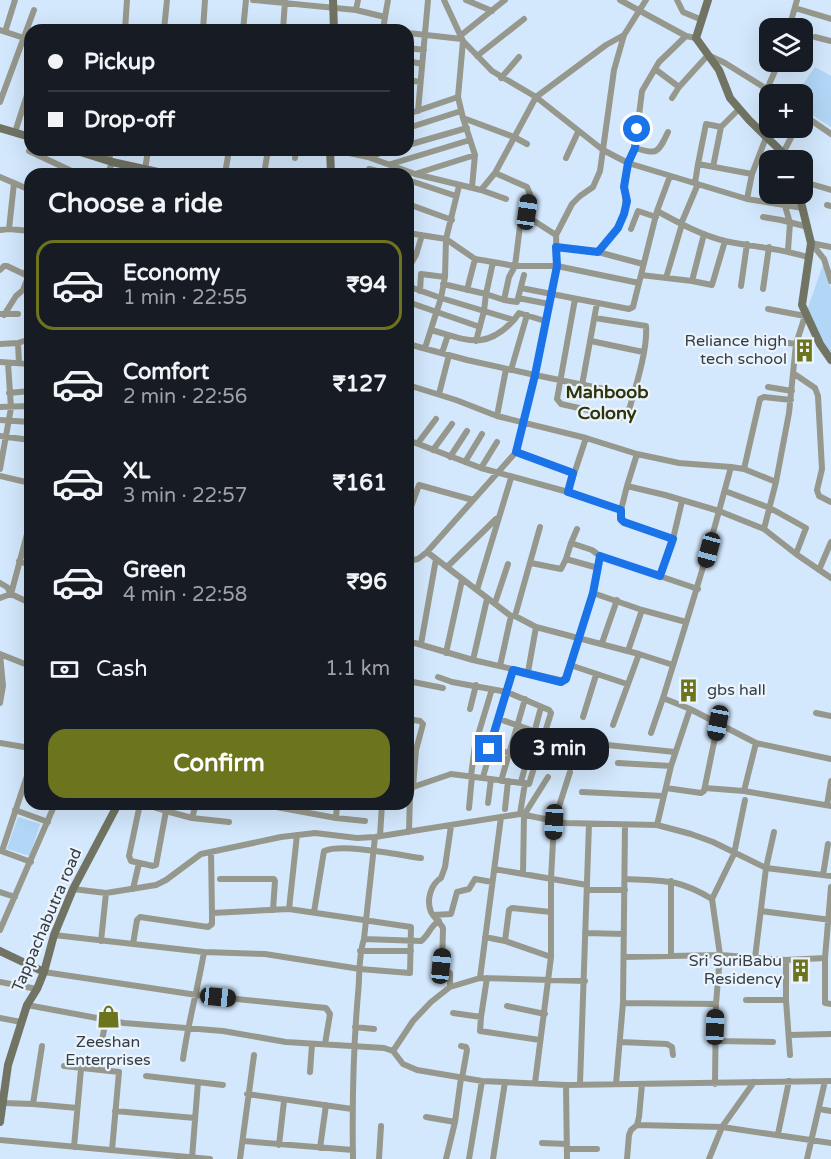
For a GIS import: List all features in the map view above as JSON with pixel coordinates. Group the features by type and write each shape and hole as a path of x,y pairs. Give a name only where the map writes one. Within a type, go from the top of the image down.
{"street":[{"path":"0,38 15,0"},
{"path":"125,24 127,0"},
{"path":"162,0 167,0 165,24"},
{"path":"203,24 205,0"},
{"path":"244,24 246,0"},
{"path":"253,0 333,4 385,17"},
{"path":"356,10 358,0"},
{"path":"384,24 388,0"},
{"path":"418,111 428,0"},
{"path":"444,0 462,39 477,56 501,78 536,97 603,150 628,163 747,199 803,208"},
{"path":"466,0 492,11"},
{"path":"472,188 475,155 458,97 462,39 505,0"},
{"path":"620,0 686,36 696,38 719,70 730,98 759,128"},
{"path":"414,560 427,552 516,452 535,375 557,266 556,235 572,204 579,196 593,187 600,171 614,70 624,35 646,0"},
{"path":"677,0 683,12 702,20"},
{"path":"696,38 708,0"},
{"path":"792,18 797,0"},
{"path":"283,24 285,2"},
{"path":"333,4 334,24"},
{"path":"795,8 831,19"},
{"path":"29,24 34,10"},
{"path":"477,56 524,19"},
{"path":"0,102 24,38 3,31"},
{"path":"414,34 462,39"},
{"path":"481,190 495,173 536,97 606,45 624,35"},
{"path":"598,252 618,228 624,214 627,201 624,187 628,163 635,148 642,91 668,52 686,36"},
{"path":"815,37 831,41"},
{"path":"414,49 424,51"},
{"path":"672,98 708,55"},
{"path":"708,55 759,84"},
{"path":"501,78 519,57"},
{"path":"414,63 422,64"},
{"path":"655,69 679,87"},
{"path":"414,81 420,82"},
{"path":"414,112 458,97"},
{"path":"15,132 24,104"},
{"path":"713,167 721,127 739,109"},
{"path":"414,126 462,114 527,144"},
{"path":"813,122 831,134"},
{"path":"666,278 696,184 706,124 721,127"},
{"path":"0,128 24,135"},
{"path":"414,143 467,128"},
{"path":"566,158 578,132"},
{"path":"635,148 651,153 656,152 660,150 668,132"},
{"path":"747,199 752,174 765,138"},
{"path":"769,138 779,150"},
{"path":"390,164 470,140"},
{"path":"416,174 475,155"},
{"path":"38,156 65,168"},
{"path":"94,156 128,168"},
{"path":"109,168 111,156"},
{"path":"364,156 400,168"},
{"path":"698,164 752,174"},
{"path":"495,173 527,187 530,194 528,214 520,226 515,266 509,277 504,300"},
{"path":"416,174 481,190 506,199"},
{"path":"521,288 631,309 670,176"},
{"path":"0,177 24,187"},
{"path":"414,182 456,196"},
{"path":"9,229 14,183"},
{"path":"813,184 831,190"},
{"path":"425,348 441,298 445,277 446,238 459,186"},
{"path":"802,204 811,243 807,257 802,305 805,316 831,360"},
{"path":"414,206 452,220"},
{"path":"785,206 790,223 788,250"},
{"path":"631,229 638,211 657,214 725,241 788,250 807,257"},
{"path":"528,214 531,219 556,235"},
{"path":"763,217 808,228"},
{"path":"0,231 24,230"},
{"path":"414,234 446,238 474,259 515,266 557,266 639,283"},
{"path":"692,281 704,234"},
{"path":"414,258 422,235"},
{"path":"641,275 712,285 725,241"},
{"path":"811,243 831,247"},
{"path":"811,243 824,259 831,281"},
{"path":"741,286 747,244"},
{"path":"556,247 598,252 643,264"},
{"path":"764,289 769,247"},
{"path":"467,290 474,259"},
{"path":"476,341 493,262"},
{"path":"0,270 7,266 24,274"},
{"path":"420,291 422,274 445,277"},
{"path":"443,284 516,302 524,275"},
{"path":"2,314 24,287"},
{"path":"414,288 514,320"},
{"path":"519,298 549,304"},
{"path":"575,299 558,403 624,418 627,417 633,395 643,352 646,326 595,318"},
{"path":"582,385 597,303"},
{"path":"414,304 480,327"},
{"path":"768,309 805,316"},
{"path":"431,330 476,341 489,340 505,329 519,313 546,321"},
{"path":"2,314 18,314"},
{"path":"497,416 508,370 527,315"},
{"path":"764,529 771,507 791,400 796,344 805,316"},
{"path":"439,393 448,335"},
{"path":"760,339 796,344"},
{"path":"0,344 24,341"},
{"path":"591,341 643,352"},
{"path":"18,343 19,363"},
{"path":"414,345 508,370 633,395"},
{"path":"0,362 24,363"},
{"path":"0,469 3,436 11,408 8,363"},
{"path":"793,373 815,388 818,396 822,469 817,490 819,496 831,502"},
{"path":"414,387 439,393 497,416 586,438 637,454 679,463 744,469 776,482"},
{"path":"768,387 792,391"},
{"path":"9,393 24,392"},
{"path":"744,469 760,399 764,397 791,400"},
{"path":"0,407 24,407"},
{"path":"418,443 436,419"},
{"path":"0,420 24,422"},
{"path":"433,450 452,424"},
{"path":"450,457 467,431"},
{"path":"465,462 482,434"},
{"path":"3,436 24,439"},
{"path":"568,492 586,438"},
{"path":"414,442 481,468 568,492 621,510"},
{"path":"481,468 498,442"},
{"path":"516,452 573,473"},
{"path":"637,454 621,510 621,519 673,539"},
{"path":"651,733 698,589 731,467"},
{"path":"0,476 24,482"},
{"path":"477,590 512,478"},
{"path":"414,499 419,485 473,500"},
{"path":"627,486 719,511 764,529 831,578"},
{"path":"725,491 771,507 806,528 796,554"},
{"path":"660,576 673,539 682,501"},
{"path":"447,567 498,518"},
{"path":"500,666 540,527"},
{"path":"531,563 561,569 577,529"},
{"path":"819,570 831,542"},
{"path":"571,543 592,550 600,556 698,589"},
{"path":"10,594 24,551"},
{"path":"427,552 487,599 513,616 536,627 602,643 673,665"},
{"path":"414,642 446,653 561,682 566,679 593,593 600,556"},
{"path":"421,644 436,559"},
{"path":"566,560 598,568"},
{"path":"19,561 24,563"},
{"path":"495,603 508,564"},
{"path":"446,653 462,580"},
{"path":"0,583 7,587 10,594 24,600"},
{"path":"593,593 686,622"},
{"path":"0,598 10,594"},
{"path":"472,660 487,599"},
{"path":"602,643 617,600"},
{"path":"628,651 642,610"},
{"path":"528,672 536,627"},
{"path":"0,703 3,686 0,654 24,664"},
{"path":"613,725 639,654"},
{"path":"570,665 627,684"},
{"path":"483,777 513,670"},
{"path":"583,717 596,675"},
{"path":"414,787 451,774 530,782 551,713 549,710 507,692 452,682 438,677"},
{"path":"414,682 443,688"},
{"path":"470,709 476,685"},
{"path":"469,808 475,745 492,689"},
{"path":"663,698 690,709 756,743 831,759"},
{"path":"505,809 505,781 509,753 525,699"},
{"path":"523,874 523,783 534,730 542,707"},
{"path":"657,825 671,766 690,709"},
{"path":"816,713 831,716"},
{"path":"499,719 559,741"},
{"path":"414,720 423,724 416,750 414,775"},
{"path":"666,788 701,793 705,788 718,723"},
{"path":"582,735 607,745 675,752"},
{"path":"0,743 24,747"},
{"path":"744,791 756,743"},
{"path":"475,745 509,753"},
{"path":"618,763 671,766"},
{"path":"535,1083 552,957 551,879 554,822 570,772"},
{"path":"522,815 548,777"},
{"path":"488,803 491,779"},
{"path":"705,788 744,791 829,806 831,782"},
{"path":"24,784 1,851 31,862"},
{"path":"582,792 663,796"},
{"path":"715,1084 714,1041 720,955 712,899 734,854 745,800"},
{"path":"15,810 48,822"},
{"path":"0,930 53,810"},
{"name":"Tappachabutra road","path":"0,1122 8,1065 27,1005 38,989 54,935 73,889 114,810"},
{"path":"140,810 129,856 130,861 153,866 156,864 166,811"},
{"path":"163,810 192,818 229,822"},
{"path":"192,818 194,810"},
{"path":"293,810 365,821"},
{"path":"336,818 337,810"},
{"path":"353,1159 353,1045 360,951 364,939 372,851 378,837 381,810"},
{"path":"409,832 410,810"},
{"path":"73,889 106,893 156,885 201,855 297,835 315,833 378,837 522,815 554,822 657,825 702,838 766,868 831,876"},
{"path":"501,817 485,937 480,1031 540,1040"},
{"path":"580,1084 589,824"},
{"path":"616,1084 623,1003 625,825"},
{"path":"450,987 450,973 441,966 444,931 429,905 432,886 441,878 445,867 451,826"},
{"path":"755,958 766,868 774,832"},
{"path":"289,909 297,835"},
{"path":"823,875 828,844"},
{"path":"314,912 324,850 372,851 421,858"},
{"path":"133,944 138,918 208,927 212,924 212,852"},
{"path":"133,889 139,863"},
{"path":"494,869 587,888 625,891"},
{"path":"220,879 274,879 273,910"},
{"path":"433,915 451,914 457,892 469,889 475,879 492,882"},
{"path":"625,879 671,881 692,887 712,899"},
{"path":"671,881 671,956"},
{"path":"831,887 825,958 825,1003 831,1004"},
{"path":"0,892 15,897"},
{"path":"101,941 106,893"},
{"path":"506,941 509,910 512,908 552,912"},
{"path":"54,935 204,952 265,954 360,969 410,973 411,927 289,909 212,913"},
{"path":"761,911 830,919"},
{"path":"364,939 421,941 427,937 432,925 439,921"},
{"path":"585,933 624,934"},
{"path":"485,937 506,941 552,957"},
{"path":"0,951 44,972 197,995 326,1008 330,1014 325,1044"},
{"path":"360,951 411,951"},
{"path":"183,1059 204,952"},
{"path":"624,957 720,955 786,960 825,958"},
{"path":"786,960 790,1055"},
{"path":"393,1051 413,1021 431,1002 450,987 483,978 585,981"},
{"path":"0,982 38,989"},
{"path":"746,1000 786,1000"},
{"path":"623,1003 716,1004"},
{"path":"27,1005 106,1020 223,1031 286,1042 353,1045 393,1051 403,1064 417,1070 482,1081 566,1085 828,1081 807,1159"},
{"path":"507,1006 545,1014"},
{"path":"453,1013 481,1017"},
{"path":"0,1018 21,1022"},
{"path":"101,1045 106,1020"},
{"path":"355,1027 374,1029"},
{"path":"789,1035 831,1034"},
{"path":"714,1041 773,1042"},
{"path":"620,1042 667,1044 672,1047 673,1055"},
{"path":"310,1072 312,1044"},
{"path":"33,1104 42,1046"},
{"path":"446,1159 455,1122 467,1050 466,1047 460,1046"},
{"path":"240,1159 254,1055"},
{"path":"64,1066 119,1072 112,1150"},
{"path":"74,1147 81,1069"},
{"path":"146,1076 223,1085"},
{"path":"469,1159 482,1081"},
{"path":"778,1134 789,1081"},
{"path":"191,1158 198,1082"},
{"path":"493,1159 506,1082"},
{"path":"709,1159 722,1127 754,1082"},
{"path":"627,1159 629,1135 637,1125 639,1117 642,1084"},
{"path":"566,1085 567,1159"},
{"path":"248,1094 352,1109"},
{"path":"279,1144 284,1101"},
{"path":"3,1102 77,1108"},
{"path":"320,1148 326,1105"},
{"path":"819,1109 831,1111"},
{"path":"115,1111 195,1118"},
{"path":"426,1117 455,1122"},
{"path":"637,1125 722,1127 831,1143"},
{"path":"379,1159 381,1126"},
{"path":"0,1140 112,1150 151,1157 210,1159"},
{"path":"243,1141 353,1150"},
{"path":"542,1143 597,1149"}],"shaded area":[{"path":"815,67 831,76 831,127 813,115 813,84 803,84"},
{"path":"824,262 831,288 831,358 805,316"},
{"path":"18,817 40,824 30,856 7,849"}],"place":[{"name":"Reliance high tech school","path":"805,350"},
{"name":"gbs hall","path":"689,690"},
{"name":"Sri SuriBabu Residency","path":"800,970"},
{"name":"Zeeshan Enterprises","path":"108,1017"}],"district":[{"name":"Mahboob Colony","path":"607,402"}],"route":[{"path":"489,749 513,670 561,682 566,679 593,593 600,556 660,576 673,539 624,522 621,520 621,510 568,492 573,473 516,452 535,375 557,266 556,247 598,252 618,228 627,201 624,187 628,163 635,148 637,129"}]}
